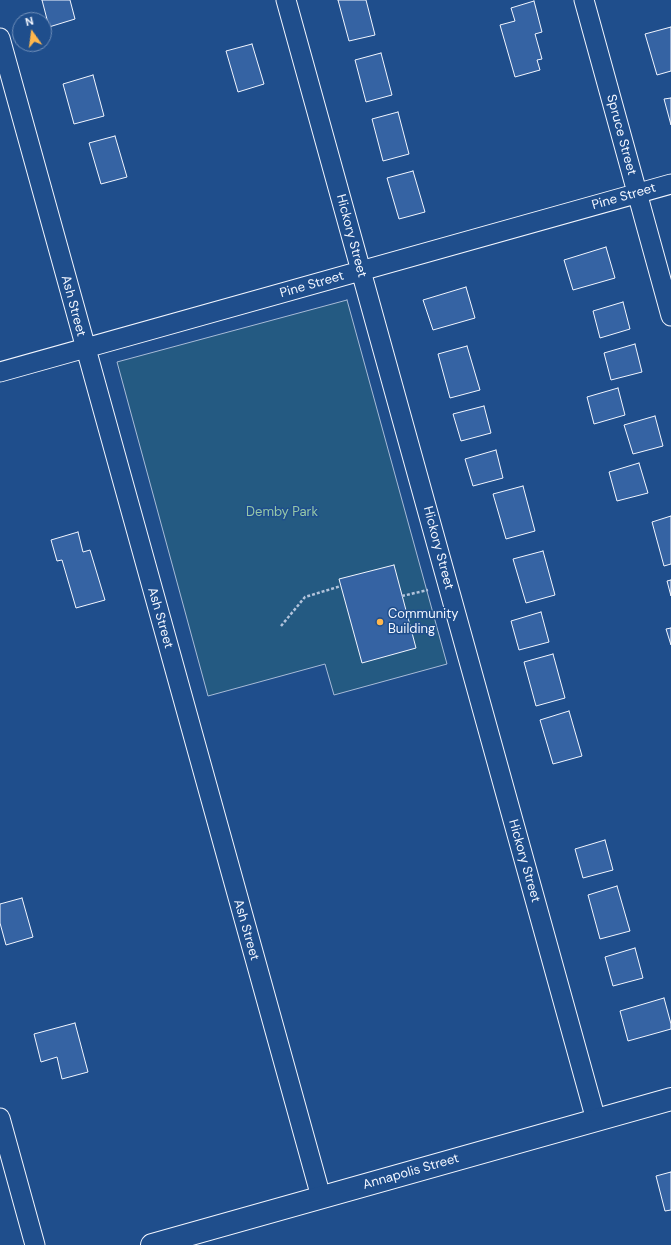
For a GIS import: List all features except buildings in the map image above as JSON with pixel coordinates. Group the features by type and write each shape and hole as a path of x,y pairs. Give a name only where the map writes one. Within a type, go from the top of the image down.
{"street":[{"name":"Hickory Street","path":"286,0 596,1120"},
{"name":"Spruce Street","path":"584,0 671,316"},
{"name":"Ash Street","path":"0,38 320,1198"},
{"name":"Pine Street","path":"0,372 671,184"},
{"name":"Annapolis Street","path":"152,1245 671,1099"},
{"path":"0,1118 35,1245"}],"path":[{"path":"281,626 305,597 341,586"},
{"path":"402,596 448,586"}],"green space":[{"name":"Demby Park","path":"347,300 447,664 334,695 325,664 208,696 117,362"}],"place":[{"name":"Community Building","path":"380,622"}]}
